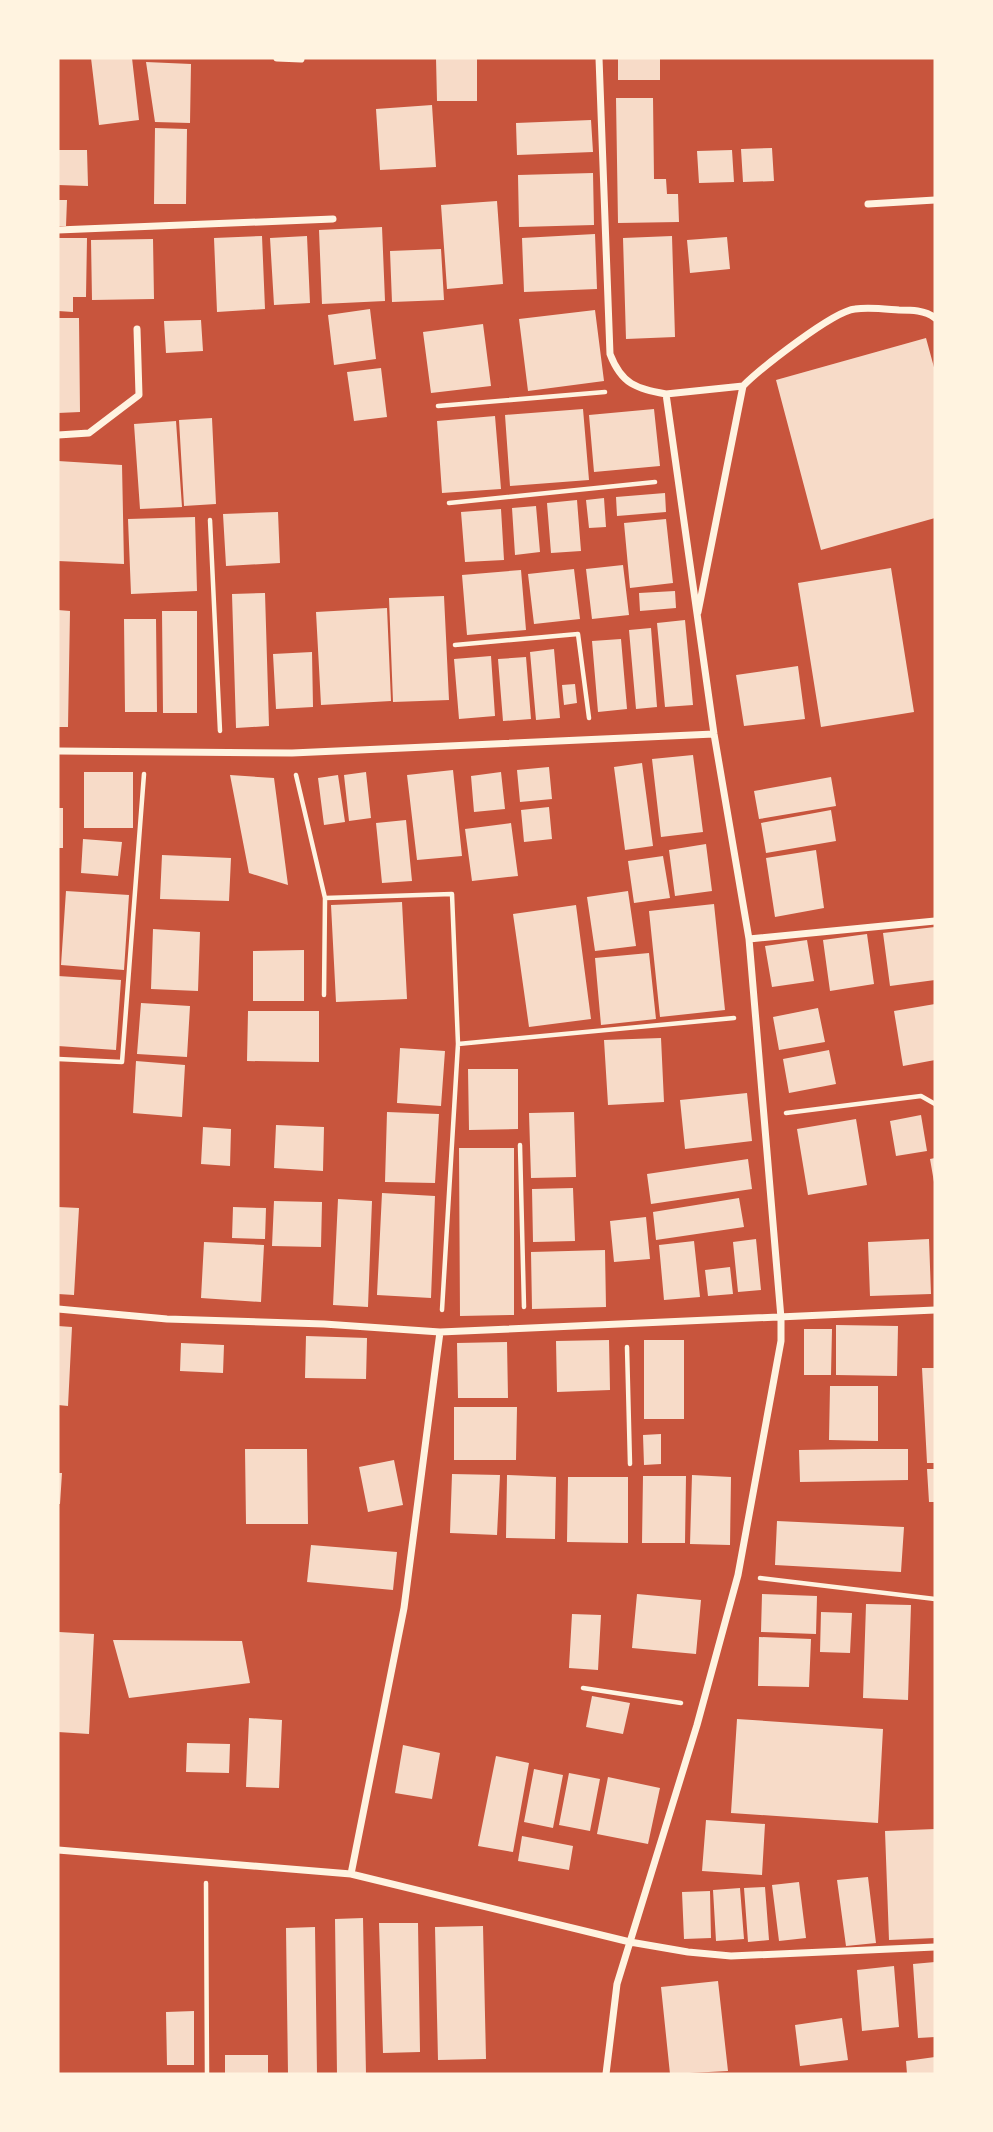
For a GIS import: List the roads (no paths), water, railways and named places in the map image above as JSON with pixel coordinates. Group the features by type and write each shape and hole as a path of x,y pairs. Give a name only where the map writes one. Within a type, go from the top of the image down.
{"street":[{"path":"277,58 301,59"},
{"path":"599,58 610,354 617,374 641,389 666,394 743,386"},
{"path":"868,204 935,200"},
{"path":"58,230 333,219"},
{"path":"697,620 743,386 758,370 837,314 854,309 916,310 935,318"},
{"path":"58,435 89,433 139,395 137,329"},
{"path":"606,2074 617,1984 702,1706 738,1575 781,1341 749,939 713,734 666,394"},
{"path":"58,751 292,753 713,734"},
{"path":"749,939 935,921"},
{"path":"58,1309 167,1319 324,1324 440,1332 935,1310"},
{"path":"351,1874 404,1608 440,1332"},
{"path":"58,1850 351,1874 630,1942 688,1952 731,1956 935,1947"}]}
